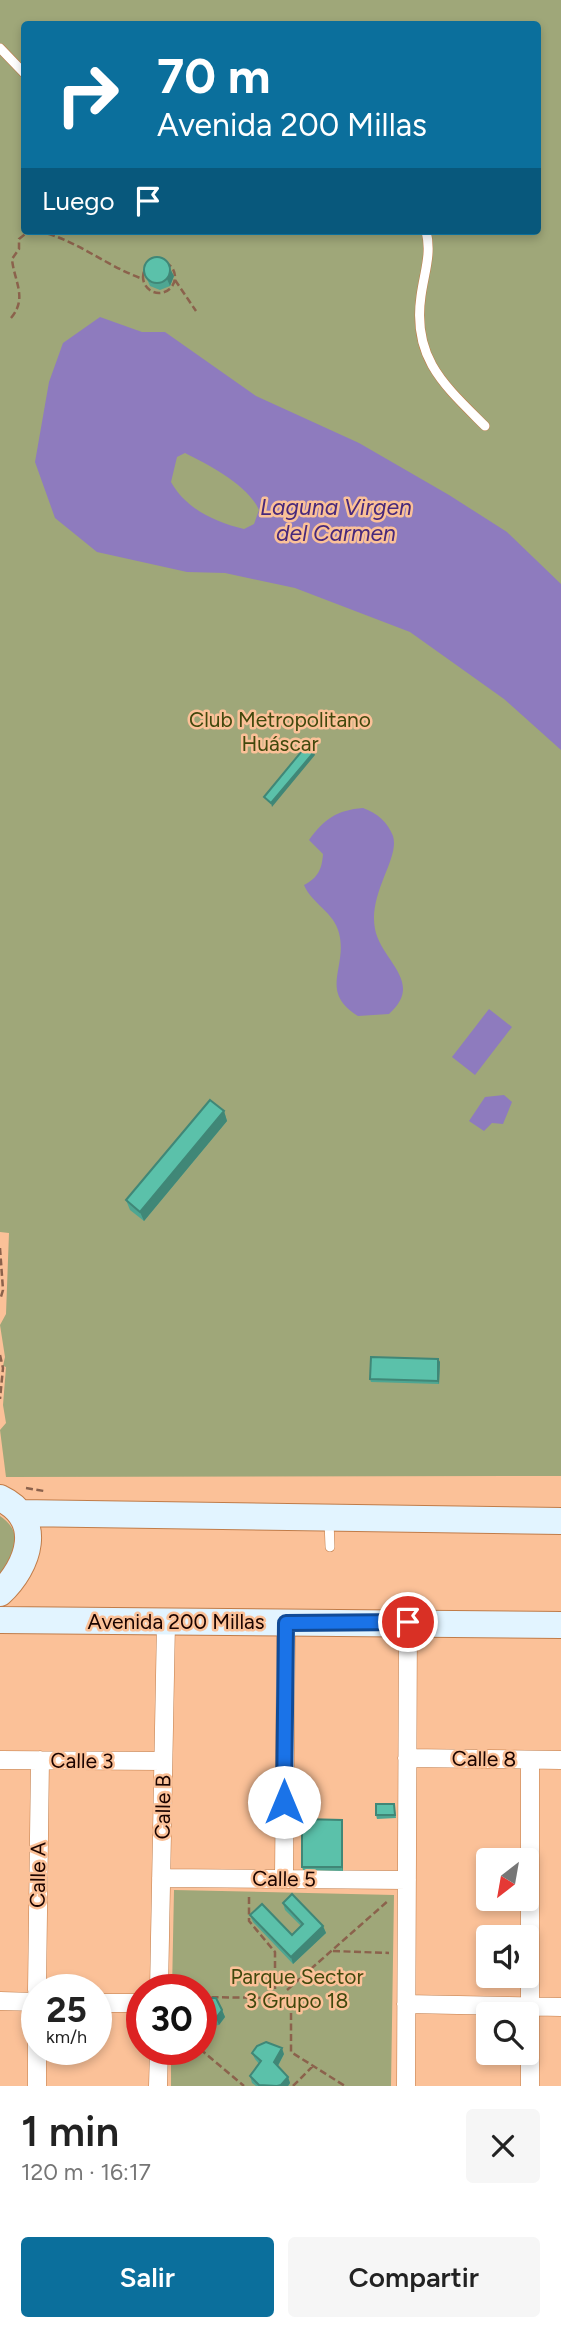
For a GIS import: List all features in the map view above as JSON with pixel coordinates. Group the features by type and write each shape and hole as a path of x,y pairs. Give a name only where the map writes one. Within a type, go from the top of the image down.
{"main road":[{"path":"10,1506 329,1518 561,1521"},
{"path":"0,1593 20,1570 26,1558 28,1534 10,1506"},
{"name":"Avenida 200 Millas","path":"0,1620 561,1625"}],"street":[{"path":"406,2086 408,1622"},
{"name":"Calle B","path":"159,1974 166,1623"},
{"path":"284,1879 286,1623"},
{"name":"Calle 8","path":"407,1758 561,1760"},
{"name":"Calle 3","path":"0,1760 163,1761"},
{"name":"Calle A","path":"37,1974 40,1760"},
{"path":"530,1760 530,2002"},
{"name":"Calle 5","path":"161,1878 407,1882"},
{"path":"0,2001 21,2002"},
{"path":"406,2004 476,2005"},
{"path":"539,2006 561,2007"},
{"path":"37,2065 37,2086"},
{"path":"158,2086 159,2065"},
{"path":"530,2065 530,2086"}],"lane":[{"path":"0,48 21,70"},
{"path":"427,235 429,251 418,317 422,344 436,375 485,426"},
{"path":"329,1518 330,1547"}],"path":[{"path":"11,318 18,310 21,291 12,259 19,249 19,239 24,235"},
{"path":"50,235 72,242 111,266 143,279 156,292 169,290 176,280"},
{"path":"143,279 146,267 157,261 169,263 195,311"},
{"path":"0,1248 0,1300"},
{"path":"0,1355 3,1368 0,1399"},
{"path":"248,1879 249,1922 275,1952 275,1993"},
{"path":"287,1990 407,1882"},
{"path":"331,1951 406,1953"},
{"path":"217,1997 271,1998"},
{"path":"291,2013 291,2052 345,2086"},
{"path":"217,2063 244,2086"},
{"path":"293,2086 314,2066"}],"green space":[{"name":"Club Metropolitano Huáscar","path":"0,0 561,0 561,1476 6,1477 0,1430 6,1423 3,1405 6,1367 3,1366 5,1357 0,1325 6,1314 9,1233 0,1232"},
{"path":"0,1516 13,1530 15,1546 0,1578"},
{"name":"Parque Sector 3 Grupo 18","path":"174,1890 394,1895 391,2086 171,2086 171,2065 217,2065 217,1974 172,1974"}],"water":[{"name":"Laguna Virgen del Carmen","path":"100,317 142,332 165,332 256,396 359,443 507,532 561,584 561,750 504,699 410,632 295,588 225,573 187,572 97,552 55,518 35,462 49,382 63,343","holes":["185,453 227,477 246,492 259,510 254,524 244,529 222,522 202,513 185,500 171,482 177,457"]},
{"path":"363,808 381,819 393,836 392,855 379,890 374,916 379,941 398,972 403,992 389,1014 358,1016 346,1007 339,997 339,933 333,919 312,898 304,885 316,876 322,864 323,854 309,840 326,821 338,813"},
{"path":"489,1009 512,1027 475,1075 452,1057"},
{"path":"504,1095 512,1102 503,1124 492,1123 484,1131 469,1121 485,1097"}],"building":[{"path":"157,257 166,261 170,270 166,279 157,283 148,279 144,270 148,261"},
{"path":"306,746 314,752 271,803 264,797"},
{"path":"210,1100 224,1111 140,1212 126,1200"},
{"path":"371,1357 438,1359 438,1381 370,1379"},
{"path":"376,1804 394,1804 395,1815 376,1815"},
{"path":"302,1819 342,1820 342,1867 302,1867"},
{"path":"292,1894 323,1926 291,1957 250,1915 262,1904 292,1935 303,1924 283,1903"},
{"path":"217,2000 222,2010 217,2017"},
{"path":"266,2042 282,2048 274,2062 288,2077 281,2085 259,2085 250,2076 261,2061 252,2053 257,2046"}],"route":[{"path":"284,1802 286,1623 408,1622"}]}
